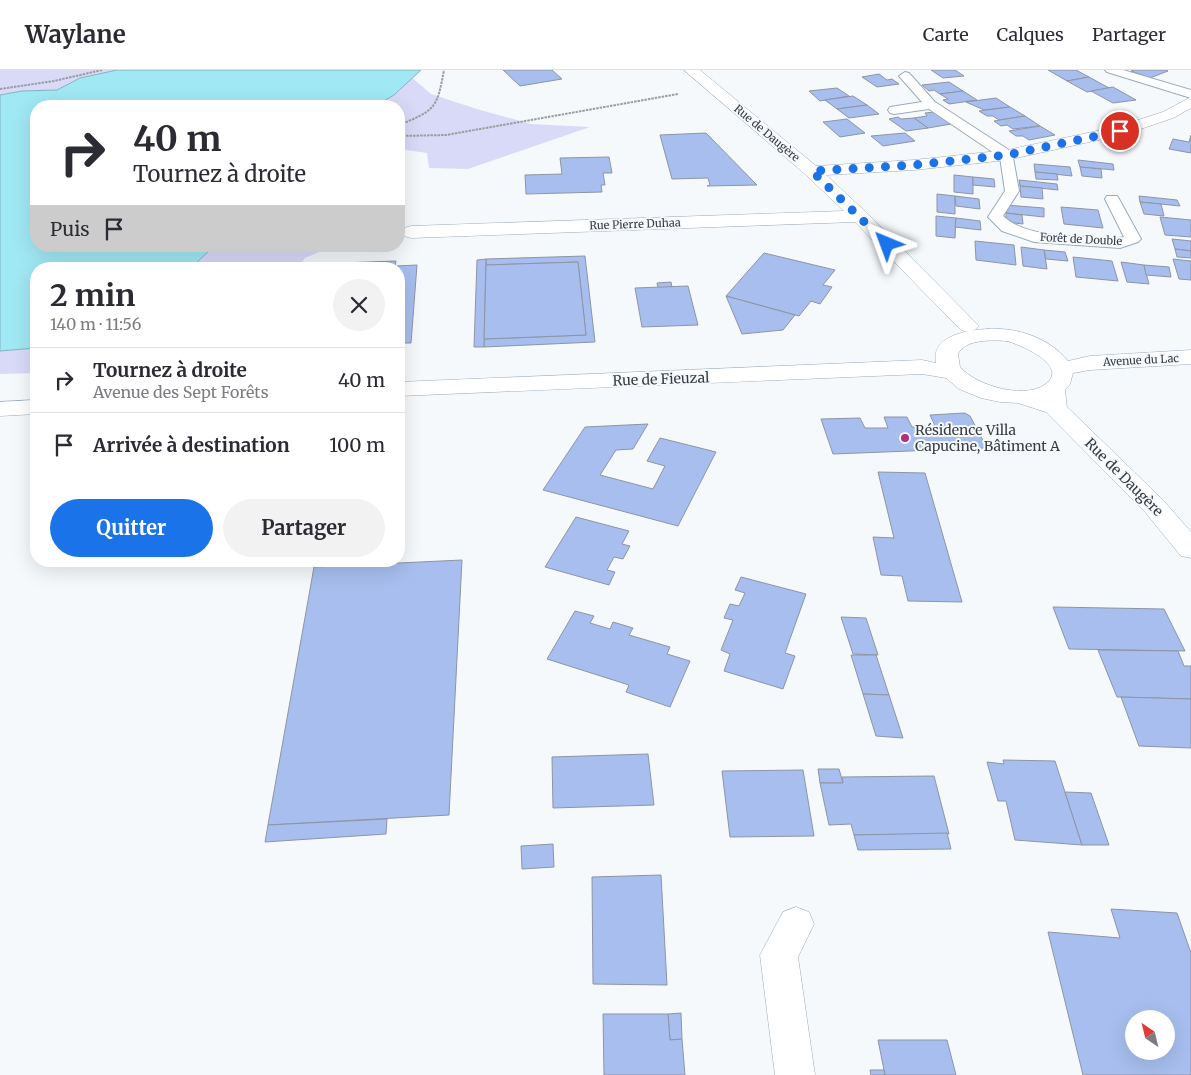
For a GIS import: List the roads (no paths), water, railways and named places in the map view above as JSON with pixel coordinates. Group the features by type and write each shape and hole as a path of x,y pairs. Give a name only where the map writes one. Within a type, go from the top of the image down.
{"street":[{"name":"Rue de Daugère","path":"691,70 812,171 860,216 957,348 971,386 997,395 1054,399 1154,506 1191,549"},
{"path":"812,171 914,165 1007,155 1120,131 1168,115 1191,102"},
{"name":"Rue Pierre Duhaa","path":"411,232 860,216"},
{"path":"957,348 994,334 1024,339 1049,352 1058,360 1063,369 1063,377 1054,399"},
{"name":"Rue de Fieuzal","path":"405,389 922,367 957,348"},
{"name":"Avenue du Lac","path":"1049,352 1090,363"},
{"name":"Avenue du Lac","path":"1063,369 1090,363 1191,357"},
{"path":"0,409 30,407"},
{"path":"795,1075 778,954 796,924"}],"lane":[{"path":"1111,70 1163,88 1191,94"},
{"path":"905,76 931,105 1007,155"},
{"path":"894,110 931,105"},
{"name":"Forêt de Double","path":"1007,155 1012,191 995,217 1007,228 1034,237 1120,243 1133,239 1112,199"}],"place":[{"name":"Résidence Villa Capucine, Bâtiment A","path":"905,438"}]}
